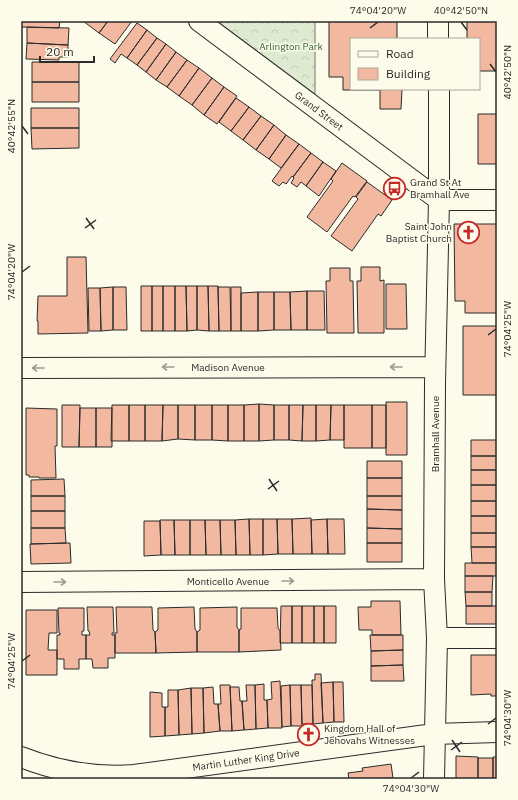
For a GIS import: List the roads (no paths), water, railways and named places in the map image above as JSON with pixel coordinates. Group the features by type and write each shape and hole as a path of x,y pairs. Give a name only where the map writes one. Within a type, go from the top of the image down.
{"street":[{"name":"Grand Street","path":"199,21 439,200"},
{"path":"438,21 438,38"},
{"name":"Bramhall Avenue","path":"434,779 437,638 434,579 435,367 439,200 439,90"},
{"path":"439,200 497,200"},
{"name":"Madison Avenue","path":"21,368 435,367"},
{"name":"Monticello Avenue","path":"21,582 434,579"},
{"path":"437,638 497,638"},
{"name":"Martin Luther King Drive","path":"21,758 43,766 88,775 114,776 308,752 434,734 497,732"}],"place":[{"name":"Grand St At Bramhall Ave","path":"394,188"},
{"name":"Saint John Baptist Church","path":"468,232"},
{"name":"Kingdom Hall of Jehovahs Witnesses","path":"308,734"}],"park label":[{"name":"Arlington Park","path":"291,46"}]}
